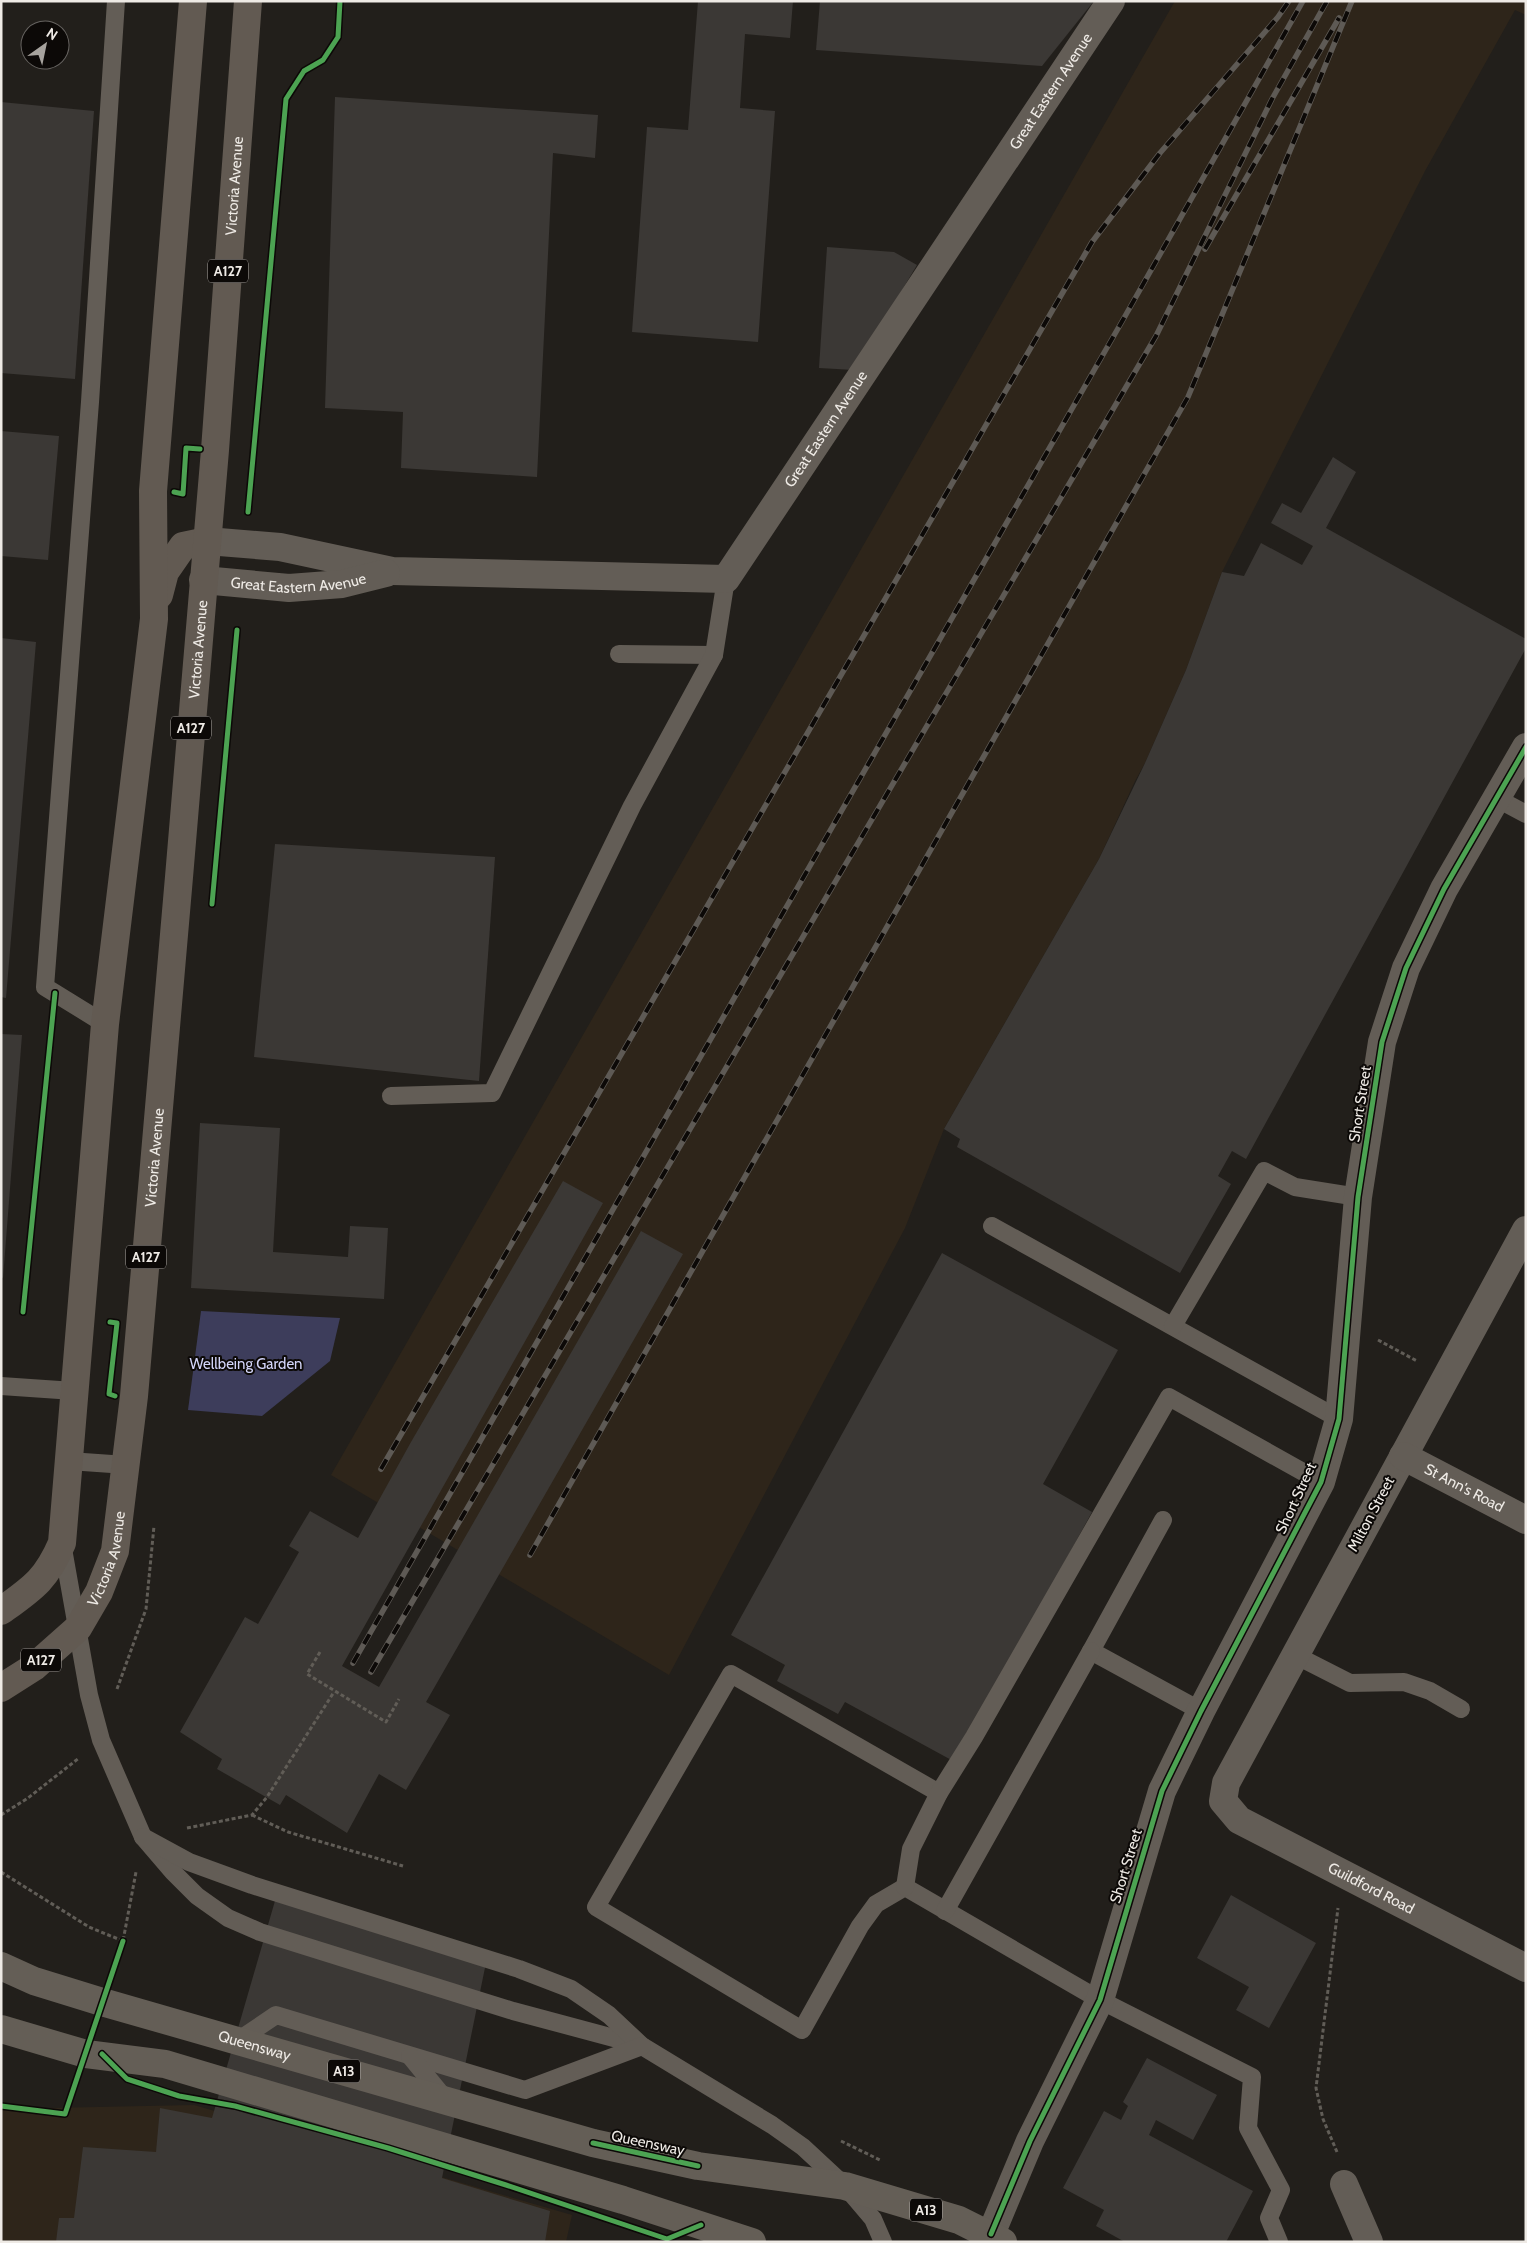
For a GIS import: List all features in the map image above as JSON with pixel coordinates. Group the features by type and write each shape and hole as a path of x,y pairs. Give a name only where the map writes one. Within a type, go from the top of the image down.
{"highway":[{"path":"154,618 153,491 193,1"},
{"name":"Victoria Avenue","path":"1,1688 34,1667 78,1628 100,1592 115,1551 126,1465 215,450 248,1"},
{"path":"153,522 160,552 169,566"},
{"path":"1,1611 38,1583 52,1565 62,1543 105,1024 154,618 165,572 169,566 183,546 206,541"},
{"name":"Victoria Avenue","path":"169,566 182,576 203,580"}],"main road":[{"name":"Queensway","path":"1,1966 34,1981 71,1993 593,2143 698,2166 845,2186 960,2220 997,2238"},
{"path":"3,2031 86,2054 165,2064 623,2200 752,2242"}],"street":[{"name":"Great Eastern Avenue","path":"206,541 280,547 392,571 726,578 1111,1"},
{"name":"Great Eastern Avenue","path":"203,580 288,588 342,584 392,571"},
{"name":"Short Street","path":"997,2238 1030,2141 1100,2000 1162,1791 1201,1711 1321,1482 1339,1419 1358,1197 1382,1042 1406,968 1444,889 1526,747"},
{"name":"Milton Street","path":"1223,1801 1226,1783 1526,1230"},
{"name":"St Ann's Road","path":"1403,1456 1526,1520"},
{"name":"Guildford Road","path":"1223,1801 1239,1820 1526,1968"},
{"path":"1344,2184 1369,2242"}],"lane":[{"path":"105,1024 45,987 90,402 116,1"},
{"path":"391,1096 492,1093 632,806 714,655 726,578"},
{"path":"618,654 714,655"},
{"path":"1496,798 1526,814"},
{"path":"1172,1326 1264,1171 1295,1187 1358,1197"},
{"path":"992,1226 1339,1419"},
{"path":"1,1386 74,1391"},
{"path":"905,1887 911,1849 939,1793 974,1737 1169,1397 1321,1482"},
{"path":"69,1460 126,1465"},
{"path":"945,1911 1163,1520"},
{"path":"62,1543 90,1695 101,1740 143,1837 173,1872 197,1896 228,1918 260,1932 513,2011 642,2046"},
{"path":"1091,1651 1201,1711"},
{"path":"1295,1655 1350,1683 1404,1682 1430,1691 1461,1709"},
{"path":"905,1887 876,1904 860,1926 802,2030 596,1907 730,1674 939,1793"},
{"path":"143,1837 189,1862 252,1885 546,1978 570,1989 609,2015 642,2046 796,2141 845,2186 873,2220 883,2242"},
{"path":"905,1887 1100,2000 1252,2077 1248,2128 1281,2190 1269,2218 1279,2242"},
{"path":"239,2040 276,2015 525,2090 642,2046"},
{"path":"410,2056 448,2102"}],"path":[{"path":"1347,1323 1446,1376"},
{"path":"1,1815 28,1798 101,1740 146,1609 155,1519"},
{"path":"320,1652 307,1674 334,1692 386,1722 400,1699"},
{"path":"252,1815 267,1798 334,1692"},
{"path":"111,1975 123,1941 143,1837 252,1815 288,1832 403,1866"},
{"path":"1,1872 89,1927 123,1941"},
{"path":"1342,1873 1316,2088 1323,2119 1340,2161 1344,2184"},
{"path":"1,2106 65,2114 77,2081"},
{"path":"839,2140 883,2161"}],"shaded area":[{"path":"1175,1 1526,1 1526,15 1515,10 1425,171 1222,572 1186,670 1145,763 1099,859 944,1129 905,1228 669,1675 331,1475"},
{"path":"194,2105 572,2215 566,2242 1,2242 1,2109"}],"green space":[{"name":"Wellbeing Garden","path":"201,1311 340,1318 330,1361 262,1416 188,1410"}],"building":[{"path":"698,1 793,1 790,38 745,34 740,108 775,111 758,342 632,332 647,127 688,130"},
{"path":"820,1 1094,1 1042,66 816,50"},
{"path":"335,97 598,115 595,158 553,153 537,477 401,468 403,412 325,408"},
{"path":"1,102 94,111 75,379 1,373"},
{"path":"827,247 894,252 917,265 854,370 819,368"},
{"path":"1,431 59,436 48,560 1,556"},
{"path":"1333,457 1356,472 1326,528 1526,639 1526,648 1246,1159 1232,1151 1218,1176 1231,1184 1180,1273 957,1147 960,1139 944,1129 1099,859 1145,763 1186,670 1222,572 1244,576 1261,543 1302,565 1313,546 1271,523 1282,503 1301,513"},
{"path":"1,638 36,642 6,998 1,997"},
{"path":"275,844 495,857 479,1081 254,1057"},
{"path":"1,1034 22,1035 3,1278 1,1277"},
{"path":"200,1123 280,1128 273,1252 348,1257 350,1226 388,1228 384,1299 191,1288"},
{"path":"563,1181 603,1203 342,1666 379,1687 641,1231 683,1254 426,1702 450,1715 406,1790 379,1774 347,1833 286,1795 280,1805 217,1769 222,1759 180,1732 245,1617 258,1624 299,1552 289,1546 310,1511 358,1538 411,1442"},
{"path":"942,1253 1118,1350 1043,1484 1092,1512 955,1762 845,1702 838,1714 777,1681 785,1665 731,1635"},
{"path":"279,1887 488,1953 442,2178 550,2211 545,2242 56,2242 59,2218 74,2218 83,2147 156,2152 160,2108 212,2118"},
{"path":"1231,1895 1316,1943 1269,2028 1236,2010 1249,1987 1197,1958"},
{"path":"1147,2058 1217,2095 1193,2140 1156,2120 1149,2135 1253,2191 1226,2242 1125,2242 1096,2226 1104,2210 1063,2188 1104,2111 1121,2120 1128,2106 1123,2102"}],"railway":[{"path":"381,1469 1092,242 1160,153 1278,17 1289,1"},
{"path":"353,1663 1124,318 1303,1"},
{"path":"371,1672 1156,336 1272,99 1327,1"},
{"path":"530,1555 1188,397 1352,1"},
{"path":"1205,249 1339,18"}],"cycle path":[{"path":"248,512 286,99 304,71 323,60 338,37 340,1"},
{"path":"174,492 183,494 186,448 200,449"},
{"path":"212,904 237,630"},
{"path":"991,2234 1030,2141 1100,2000 1162,1791 1201,1711 1321,1482 1339,1419 1358,1197 1382,1042 1406,968 1444,889 1526,747"},
{"path":"23,1312 55,993"},
{"path":"110,1322 117,1323 109,1394 115,1396"},
{"path":"1,2106 65,2114 123,1941"},
{"path":"102,2054 127,2079 179,2096 235,2106 388,2148 667,2239 701,2225"},
{"path":"593,2143 698,2166"}]}
